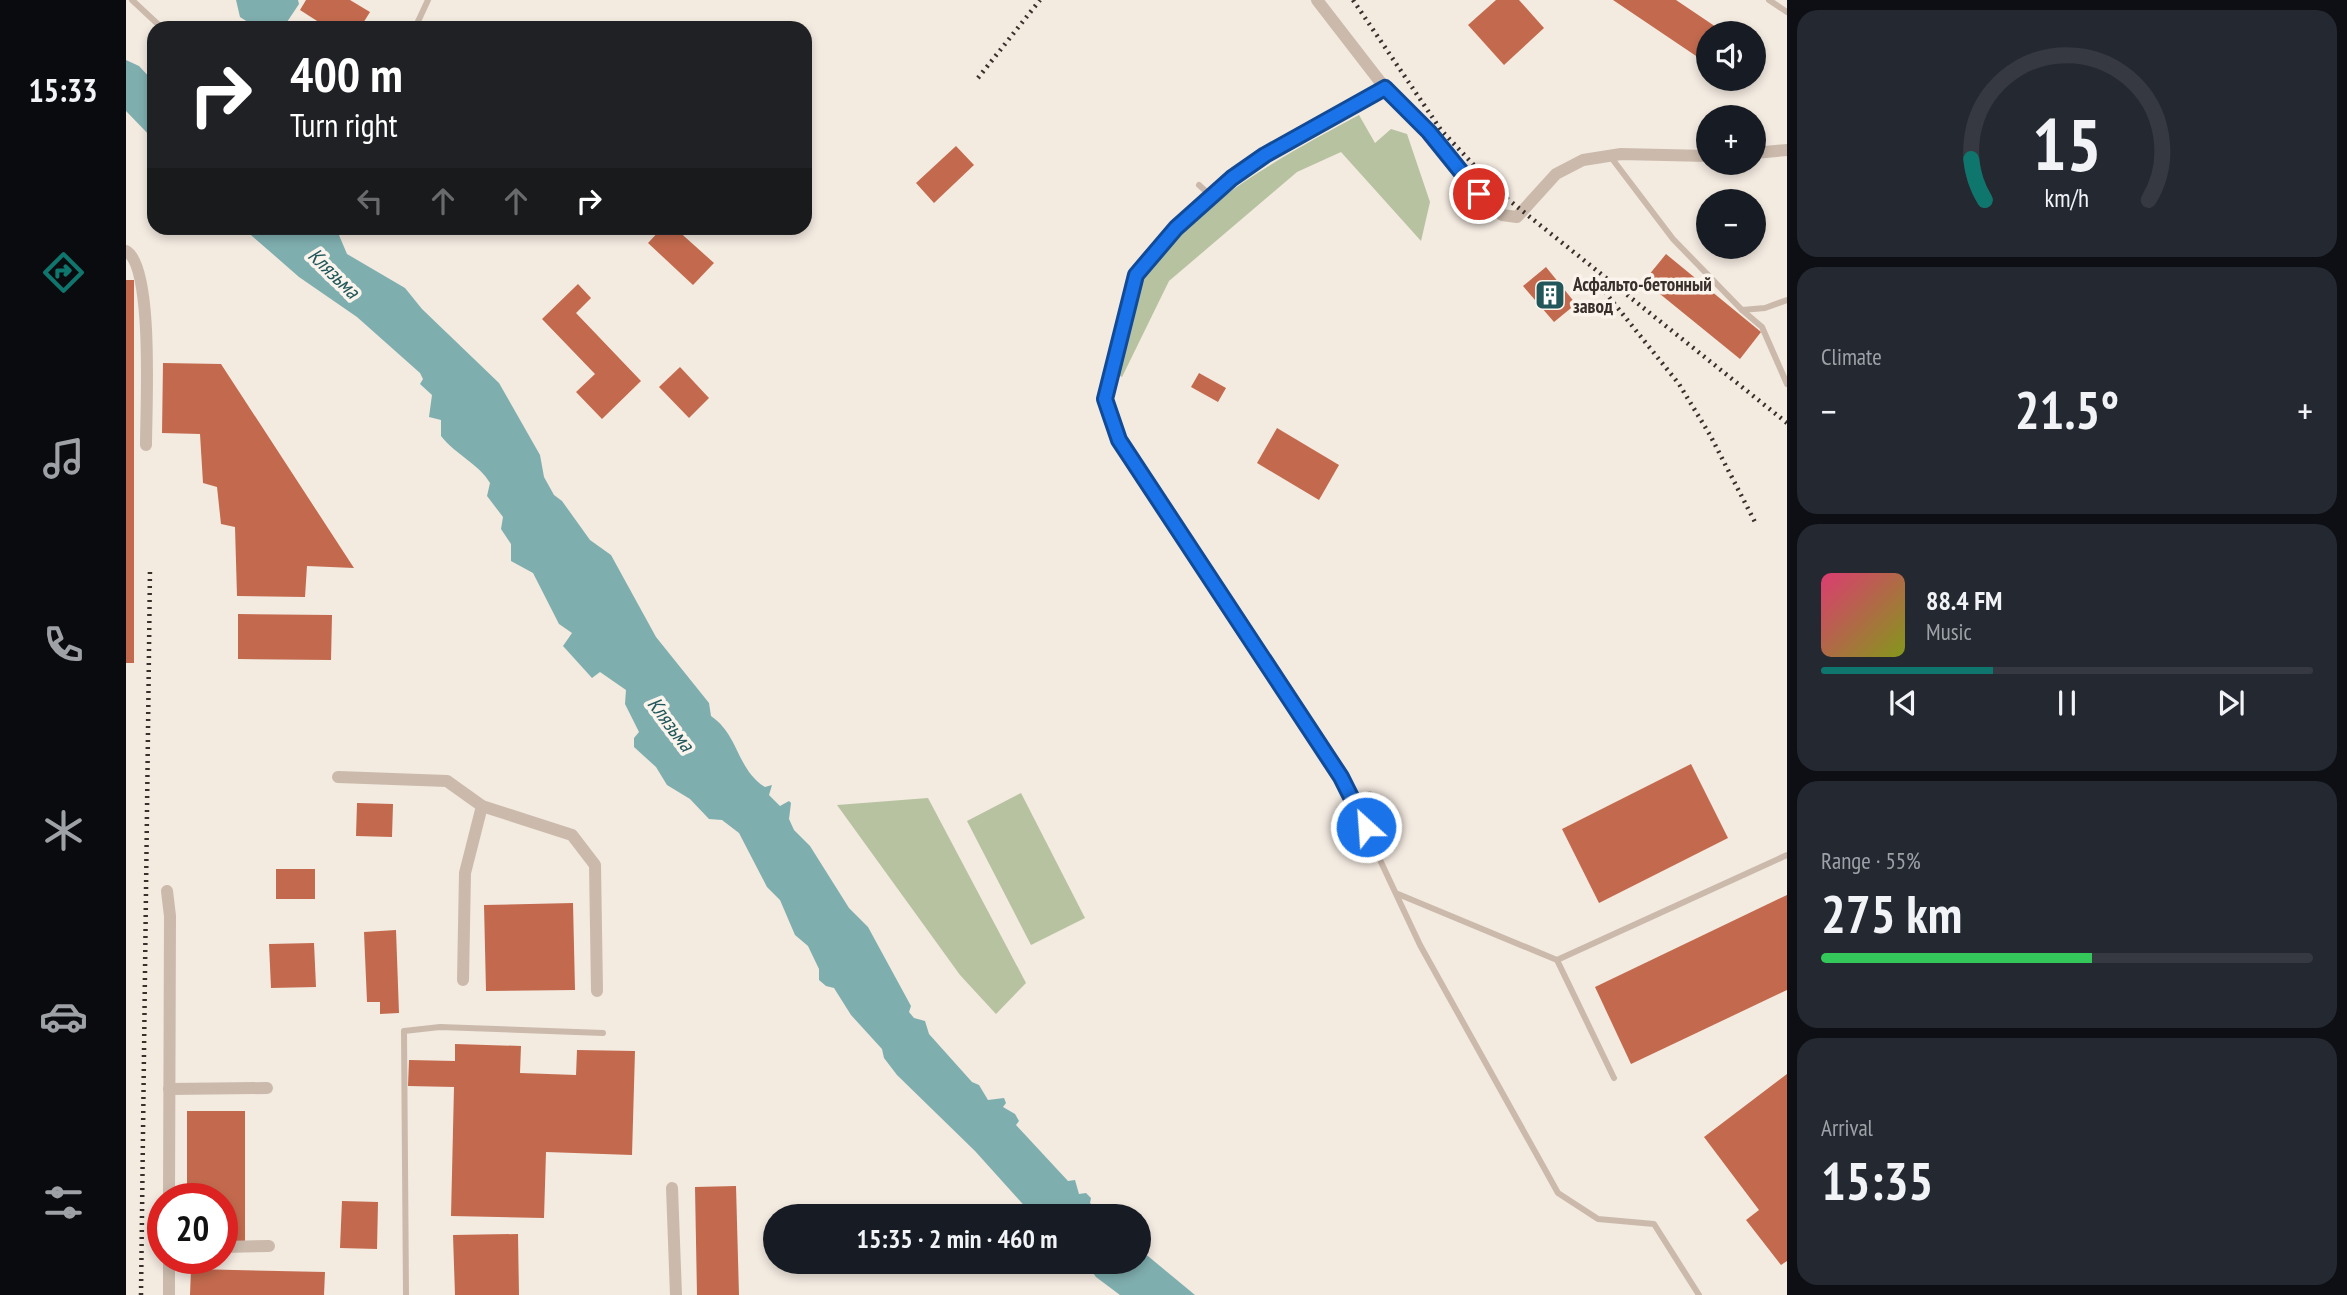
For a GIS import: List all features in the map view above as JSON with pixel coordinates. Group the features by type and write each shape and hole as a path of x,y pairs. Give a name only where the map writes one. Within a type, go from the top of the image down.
{"street":[{"path":"1317,0 1385,88 1429,132 1479,194 1502,215 1517,216 1556,174 1584,160 1610,156 1696,156"},
{"path":"1766,152 1787,150"},
{"path":"126,251 132,255 138,267 144,288 146,444"},
{"path":"338,777 447,781 482,806 572,835 595,865 597,991"},
{"path":"463,980 465,873 482,806"},
{"path":"167,891 170,916 169,1183"},
{"path":"169,1089 267,1088"},
{"path":"672,1188 676,1295"},
{"path":"238,1247 270,1246"},
{"path":"169,1274 169,1295"}],"lane":[{"path":"132,0 154,21"},
{"path":"418,21 428,0"},
{"path":"1769,0 1787,12"},
{"path":"1385,88 1265,155 1176,228 1136,275 1105,399 1125,450 1299,711 1353,802 1420,945 1558,1193 1598,1219 1654,1224 1699,1295"},
{"path":"1610,156 1673,239 1762,327 1787,384"},
{"path":"1199,185 1211,197"},
{"path":"1742,310 1765,308 1787,300"},
{"path":"1353,802 1370,794"},
{"path":"1557,960 1787,855"},
{"path":"1398,894 1446,917 1557,960 1614,1079"},
{"path":"406,1295 404,1031 440,1027 603,1033"}],"green space":[{"path":"1359,115 1375,143 1391,129 1407,134 1430,202 1421,241 1341,152 1297,172 1169,281 1122,377 1116,374 1139,285 1162,252 1185,228 1241,184 1301,146"},
{"path":"1021,793 1085,918 1031,945 967,821"},
{"path":"928,798 1026,983 996,1014 960,975 837,805"}],"water":[{"path":"236,0 298,0 299,4 288,21 246,21 240,17"},
{"path":"126,60 139,66 147,75 147,133 126,111"},
{"name":"Клязьма","path":"251,235 339,235 347,254 405,288 422,309 499,383 540,455 544,477 554,495 562,501 590,540 611,555 656,637 709,703 711,716 727,733 749,771 765,787 772,785 769,795 780,806 789,801 791,803 789,819 794,830 810,846 849,908 868,927 911,1006 909,1012 914,1018 925,1021 929,1034 972,1082 979,1085 988,1100 1004,1098 1006,1103 1003,1107 1015,1114 1019,1121 1016,1125 1068,1181 1075,1180 1079,1194 1086,1193 1091,1198 1091,1204 1023,1204 975,1151 897,1075 884,1058 882,1049 851,1015 834,988 819,980 819,969 808,946 795,935 780,900 767,887 739,833 722,820 709,819 690,799 667,785 656,767 634,747 634,738 639,732 625,704 626,690 600,672 592,678 563,646 572,633 559,624 533,573 511,561 511,544 501,529 503,517 487,496 490,483 441,436 441,420 429,417 432,395 420,384 423,379 420,373 357,317 299,277"},
{"path":"1151,1258 1195,1295 1120,1295 1094,1274 1151,1274"}],"building":[{"path":"306,0 350,0 370,12 364,21 317,21 300,10"},
{"path":"1496,0 1519,0 1544,28 1504,65 1468,25"},
{"path":"1613,0 1676,0 1707,21 1696,21 1696,56"},
{"path":"956,146 974,165 934,203 916,183"},
{"path":"655,235 683,235 714,263 693,285 648,243"},
{"path":"1666,254 1761,332 1740,359 1644,281"},
{"name":"Асфальто-бетонный завод","path":"1546,267 1576,304 1554,322 1523,286"},
{"path":"126,280 134,280 134,663 126,663"},
{"path":"578,284 591,298 576,313 641,381 602,419 576,392 595,374 542,319"},
{"path":"163,363 221,364 354,568 307,566 305,597 237,596 235,527 221,524 217,487 203,483 200,434 162,433"},
{"path":"680,367 709,398 689,418 659,387"},
{"path":"1199,373 1226,388 1218,402 1191,387"},
{"path":"1277,428 1339,465 1319,500 1257,463"},
{"path":"238,614 332,615 331,660 238,659"},
{"path":"1691,764 1728,838 1599,903 1562,829"},
{"path":"357,803 393,804 392,837 356,836"},
{"path":"276,869 315,869 315,899 276,899"},
{"path":"1787,895 1787,990 1631,1064 1595,987"},
{"path":"573,903 575,990 486,991 484,905"},
{"path":"396,930 399,1013 380,1014 380,1002 367,1002 364,932"},
{"path":"314,943 316,987 271,988 269,944"},
{"path":"455,1044 521,1046 520,1073 576,1075 577,1050 635,1051 632,1155 546,1152 544,1218 451,1216 454,1087 408,1086 409,1060 455,1061"},
{"path":"1787,1074 1787,1261 1781,1265 1746,1220 1759,1210 1704,1137"},
{"path":"187,1111 245,1111 245,1241 238,1241 238,1183 187,1183"},
{"path":"736,1186 739,1295 697,1295 695,1187"},
{"path":"342,1201 378,1202 377,1249 340,1248"},
{"path":"518,1234 519,1295 455,1295 453,1235"},
{"path":"238,1270 325,1272 324,1295 190,1295 191,1274 238,1274"}],"railway":[{"path":"978,78 1040,0"},
{"path":"1353,0 1441,130 1500,193 1787,423"},
{"path":"1596,281 1679,384 1710,435 1755,522"},
{"path":"141,1295 150,569"}],"place":[{"name":"Асфальто-бетонный завод","path":"1550,295"}],"route":[{"path":"1366,827 1341,777 1292,700 1228,608 1187,540 1119,440 1105,399 1109,371 1136,275 1176,228 1232,178 1265,155 1385,88 1429,132 1479,194"}]}
